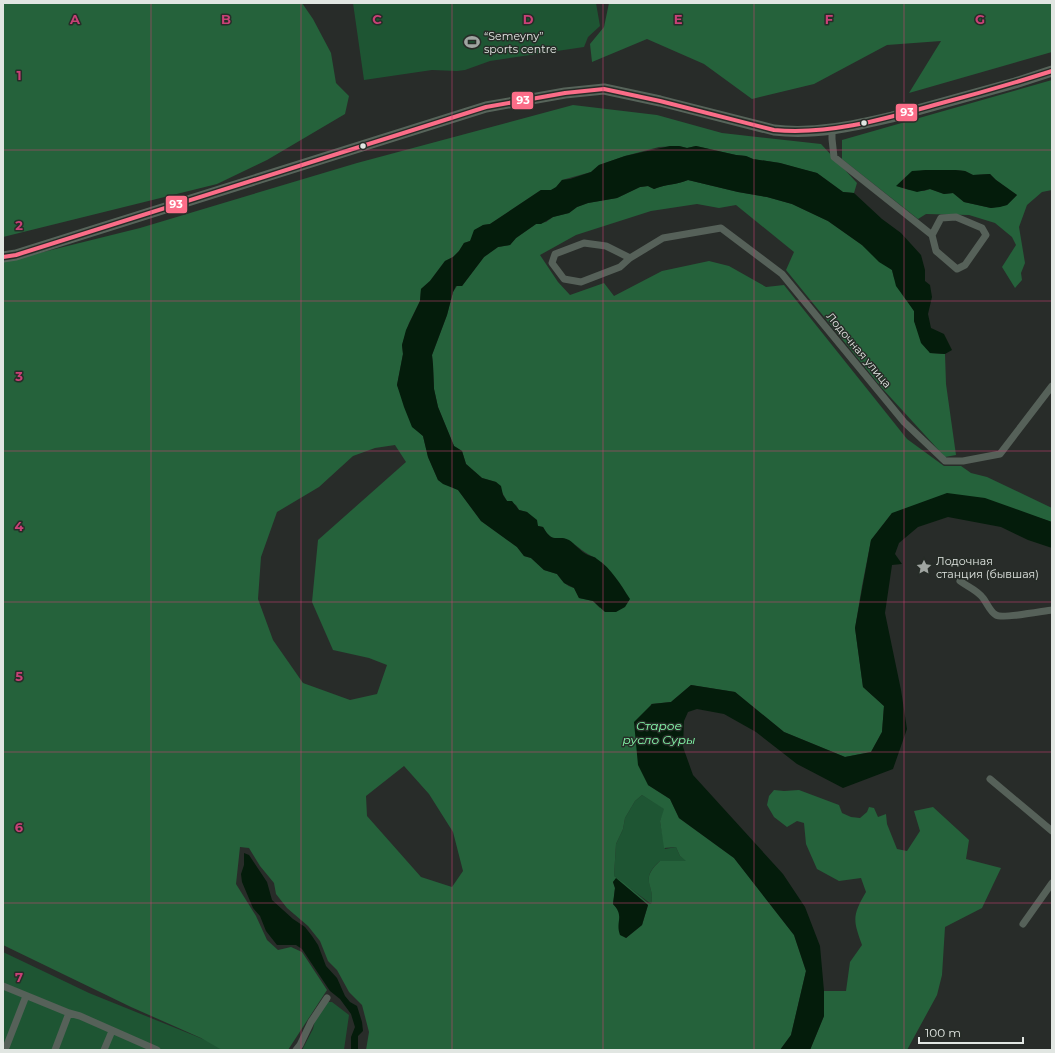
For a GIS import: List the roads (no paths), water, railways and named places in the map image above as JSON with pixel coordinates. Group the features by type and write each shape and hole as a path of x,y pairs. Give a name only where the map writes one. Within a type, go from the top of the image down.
{"main road":[{"path":"3,256 16,255 486,108 565,93 604,89 660,101 774,130 812,132 892,117 1015,83 1052,70"}],"street":[{"path":"832,129 834,157 932,235 936,251 957,269 965,265 986,235 982,228 956,217 940,218 932,235"},
{"name":"Лодочная улица","path":"630,258 606,246 584,243 555,254 552,263 564,279 581,282 620,267 630,258 663,238 721,228 782,274 904,422 945,461 963,461 1000,454 1052,386"},
{"path":"960,581 982,597 995,615 1000,617 1052,610"},
{"path":"990,779 1052,831"},
{"path":"1023,924 1052,883"},
{"path":"3,986 80,1016 156,1050"},
{"path":"5,1050 26,996"},
{"path":"296,1050 311,1022 327,998"},
{"path":"55,1050 69,1013"},
{"path":"104,1050 112,1031"}],"water":[{"path":"670,146 687,148 696,146 746,156 753,159 780,163 817,173 843,192 854,193 882,219 901,233 921,255 925,270 925,281 930,285 932,297 928,314 931,328 944,334 952,350 945,354 930,353 921,343 914,321 914,311 896,286 892,270 879,262 862,245 828,221 792,204 688,180 654,189 648,186 640,187 617,198 588,203 577,207 569,213 553,217 541,224 536,224 516,238 510,245 498,247 484,257 462,286 456,286 432,355 434,389 438,407 454,446 462,451 466,464 482,478 496,482 501,486 503,495 507,501 512,501 519,510 527,512 537,520 538,526 543,527 550,536 569,540 587,555 594,557 602,563 611,572 630,599 625,607 616,612 605,612 593,601 579,598 574,588 564,583 557,574 544,570 531,558 524,556 517,547 481,521 458,490 443,484 438,480 428,457 423,436 412,427 397,385 403,354 402,345 406,330 420,301 421,289 430,281 445,261 453,257 464,243 470,241 474,230 483,225 490,224 541,190 551,190 562,180 591,172 599,165 625,156"},
{"path":"912,171 965,171 973,175 990,174 1017,195 1007,205 991,208 964,202 953,193 944,194 930,189 917,192 896,186"},
{"name":"Старое русло Суры","path":"947,493 985,498 1052,522 1052,548 1028,540 1001,527 948,517 918,527 899,543 895,554 902,564 892,565 885,613 901,690 907,729 893,769 843,788 797,764 756,732 724,714 697,709 688,712 684,721 683,747 693,775 783,874 805,907 820,946 824,991 824,1016 810,1050 780,1050 791,1035 806,971 794,935 734,858 679,818 670,799 648,785 638,765 634,722 652,704 671,702 691,685 735,692 784,732 845,757 871,752 882,732 884,706 863,687 855,628 871,540 892,513"},
{"path":"244,853 249,855 267,882 272,900 293,919 305,927 318,945 326,966 337,978 345,996 350,1002 357,1006 363,1031 358,1036 358,1050 351,1050 351,1037 355,1027 351,1014 340,999 330,991 302,949 296,945 277,945 266,931 260,916 253,908 242,882 241,874 244,865"},
{"path":"616,878 648,905 642,925 626,938 620,935 618,926 619,916 617,908 613,904 615,888 613,882"}],"place":[{"name":"“Semeyny” sports centre","path":"472,42"},
{"name":"Лодочная станция (бывшая)","path":"924,567"}]}
